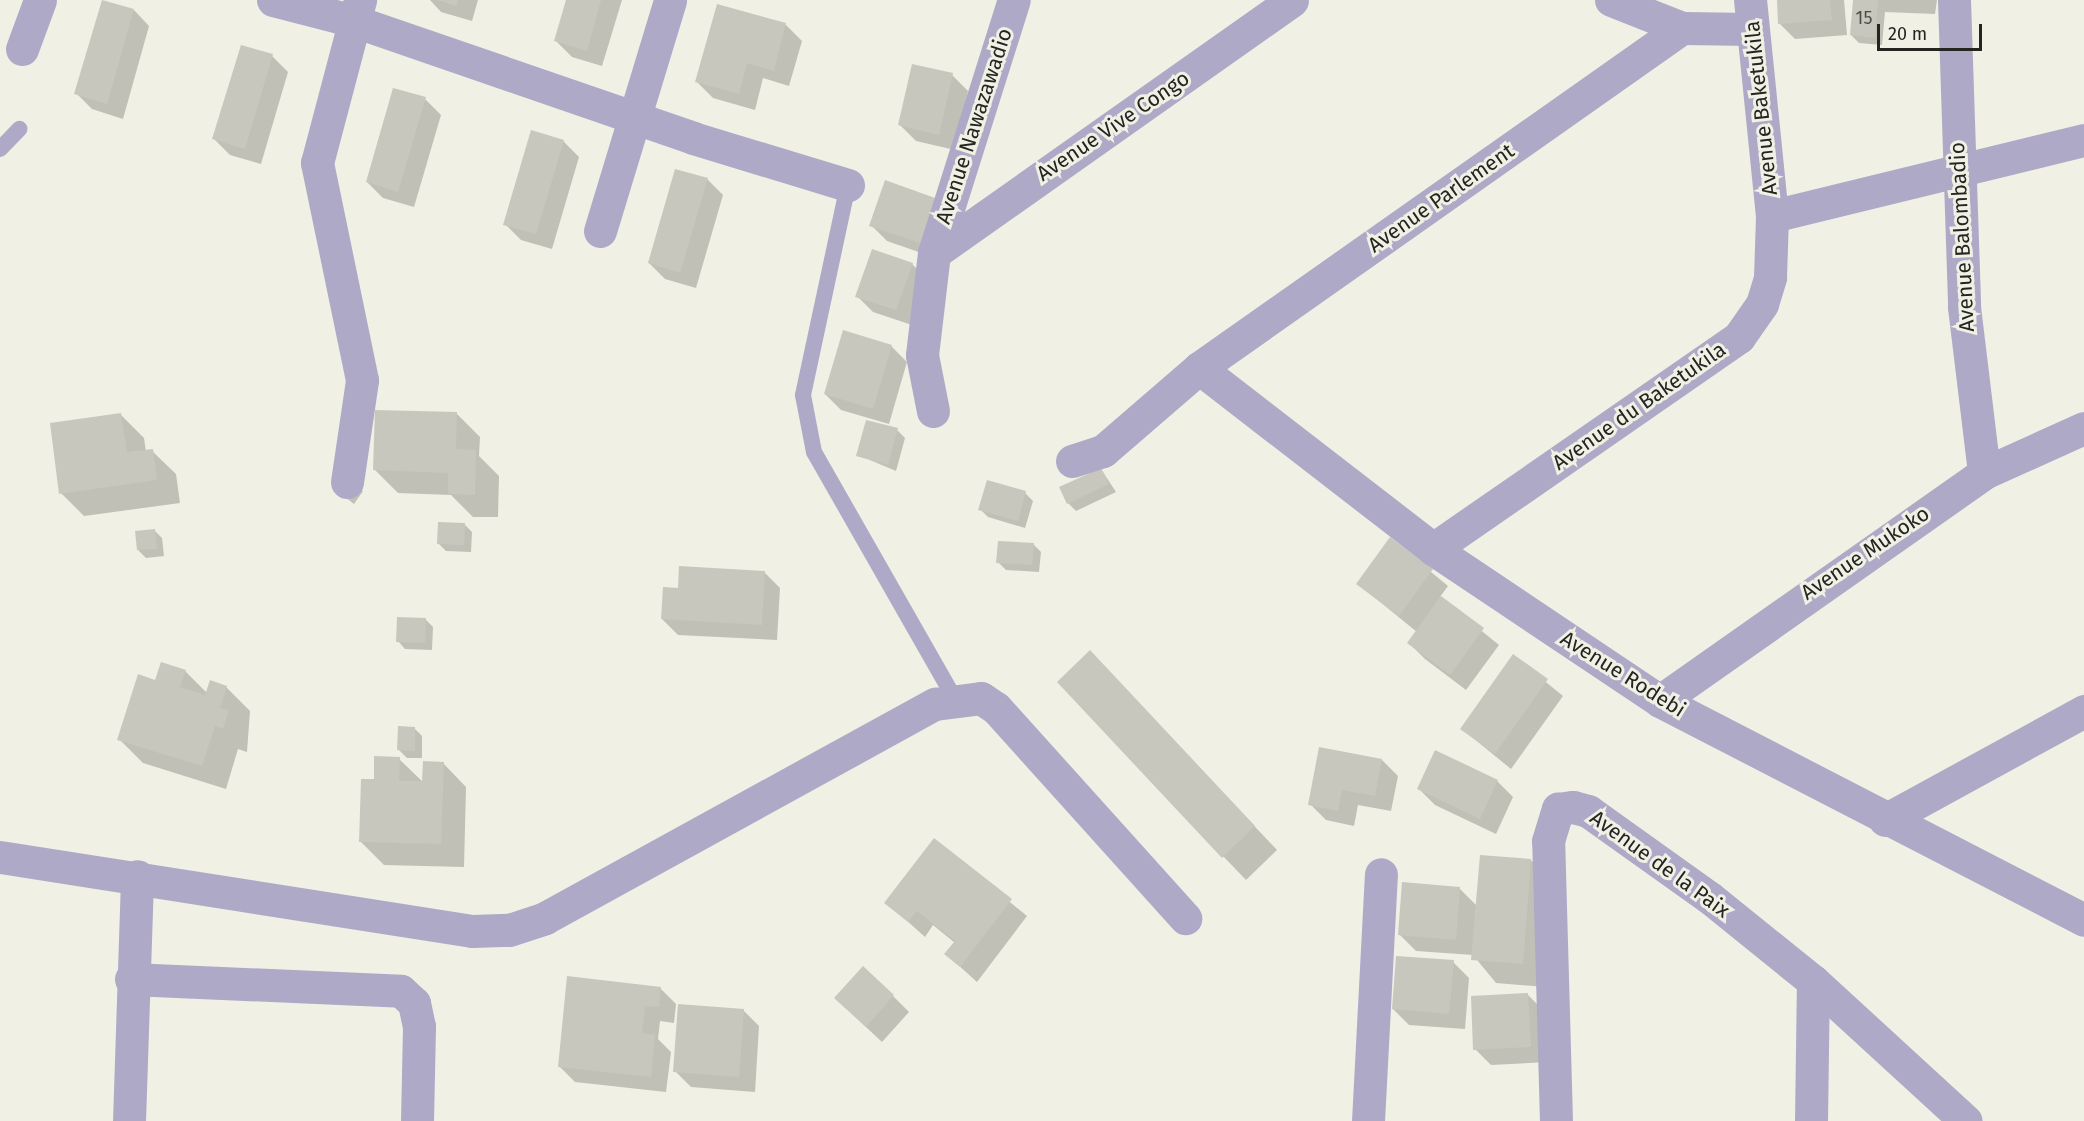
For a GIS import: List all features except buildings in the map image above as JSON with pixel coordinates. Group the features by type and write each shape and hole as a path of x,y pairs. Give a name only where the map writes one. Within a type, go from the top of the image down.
{"street":[{"path":"22,49 40,0"},
{"path":"273,0 357,10 635,116 849,185"},
{"path":"600,231 670,0"},
{"name":"Avenue Nawazawadio","path":"933,411 922,355 934,253 1014,0"},
{"name":"Avenue Vive Congo","path":"934,253 1292,0"},
{"path":"1611,0 1683,28 1751,15"},
{"name":"Avenue Balombadio","path":"1954,0 1957,169 1964,307 1984,472"},
{"path":"347,482 362,380 317,164 357,10"},
{"name":"Avenue Baketukila","path":"1751,15 1772,216"},
{"name":"Avenue Parlement","path":"1072,461 1103,451 1199,368 1683,28"},
{"path":"1772,216 1957,169 2084,140"},
{"name":"Avenue du Baketukila","path":"1432,549 1739,337 1762,304 1770,277 1772,216"},
{"name":"Avenue Rodebi","path":"1199,368 1432,549 1660,700 1885,820 2084,920"},
{"name":"Avenue Mukoko","path":"1660,700 1984,472 2084,428"},
{"path":"0,857 137,876 472,931 509,930 545,918 954,697 981,698 996,708 1185,918"},
{"path":"1885,820 2084,711"},
{"name":"Avenue de la Paix","path":"1556,1121 1548,841 1558,809 1588,811 1813,981 1965,1121"},
{"path":"1368,1121 1381,874"},
{"path":"129,1121 131,979 137,876"},
{"path":"131,979 401,991 414,1003 419,1026 417,1121"},
{"path":"1811,1121 1813,981"}],"lane":[{"path":"0,149 19,129"},
{"path":"849,185 803,395 814,453 954,697"}]}
